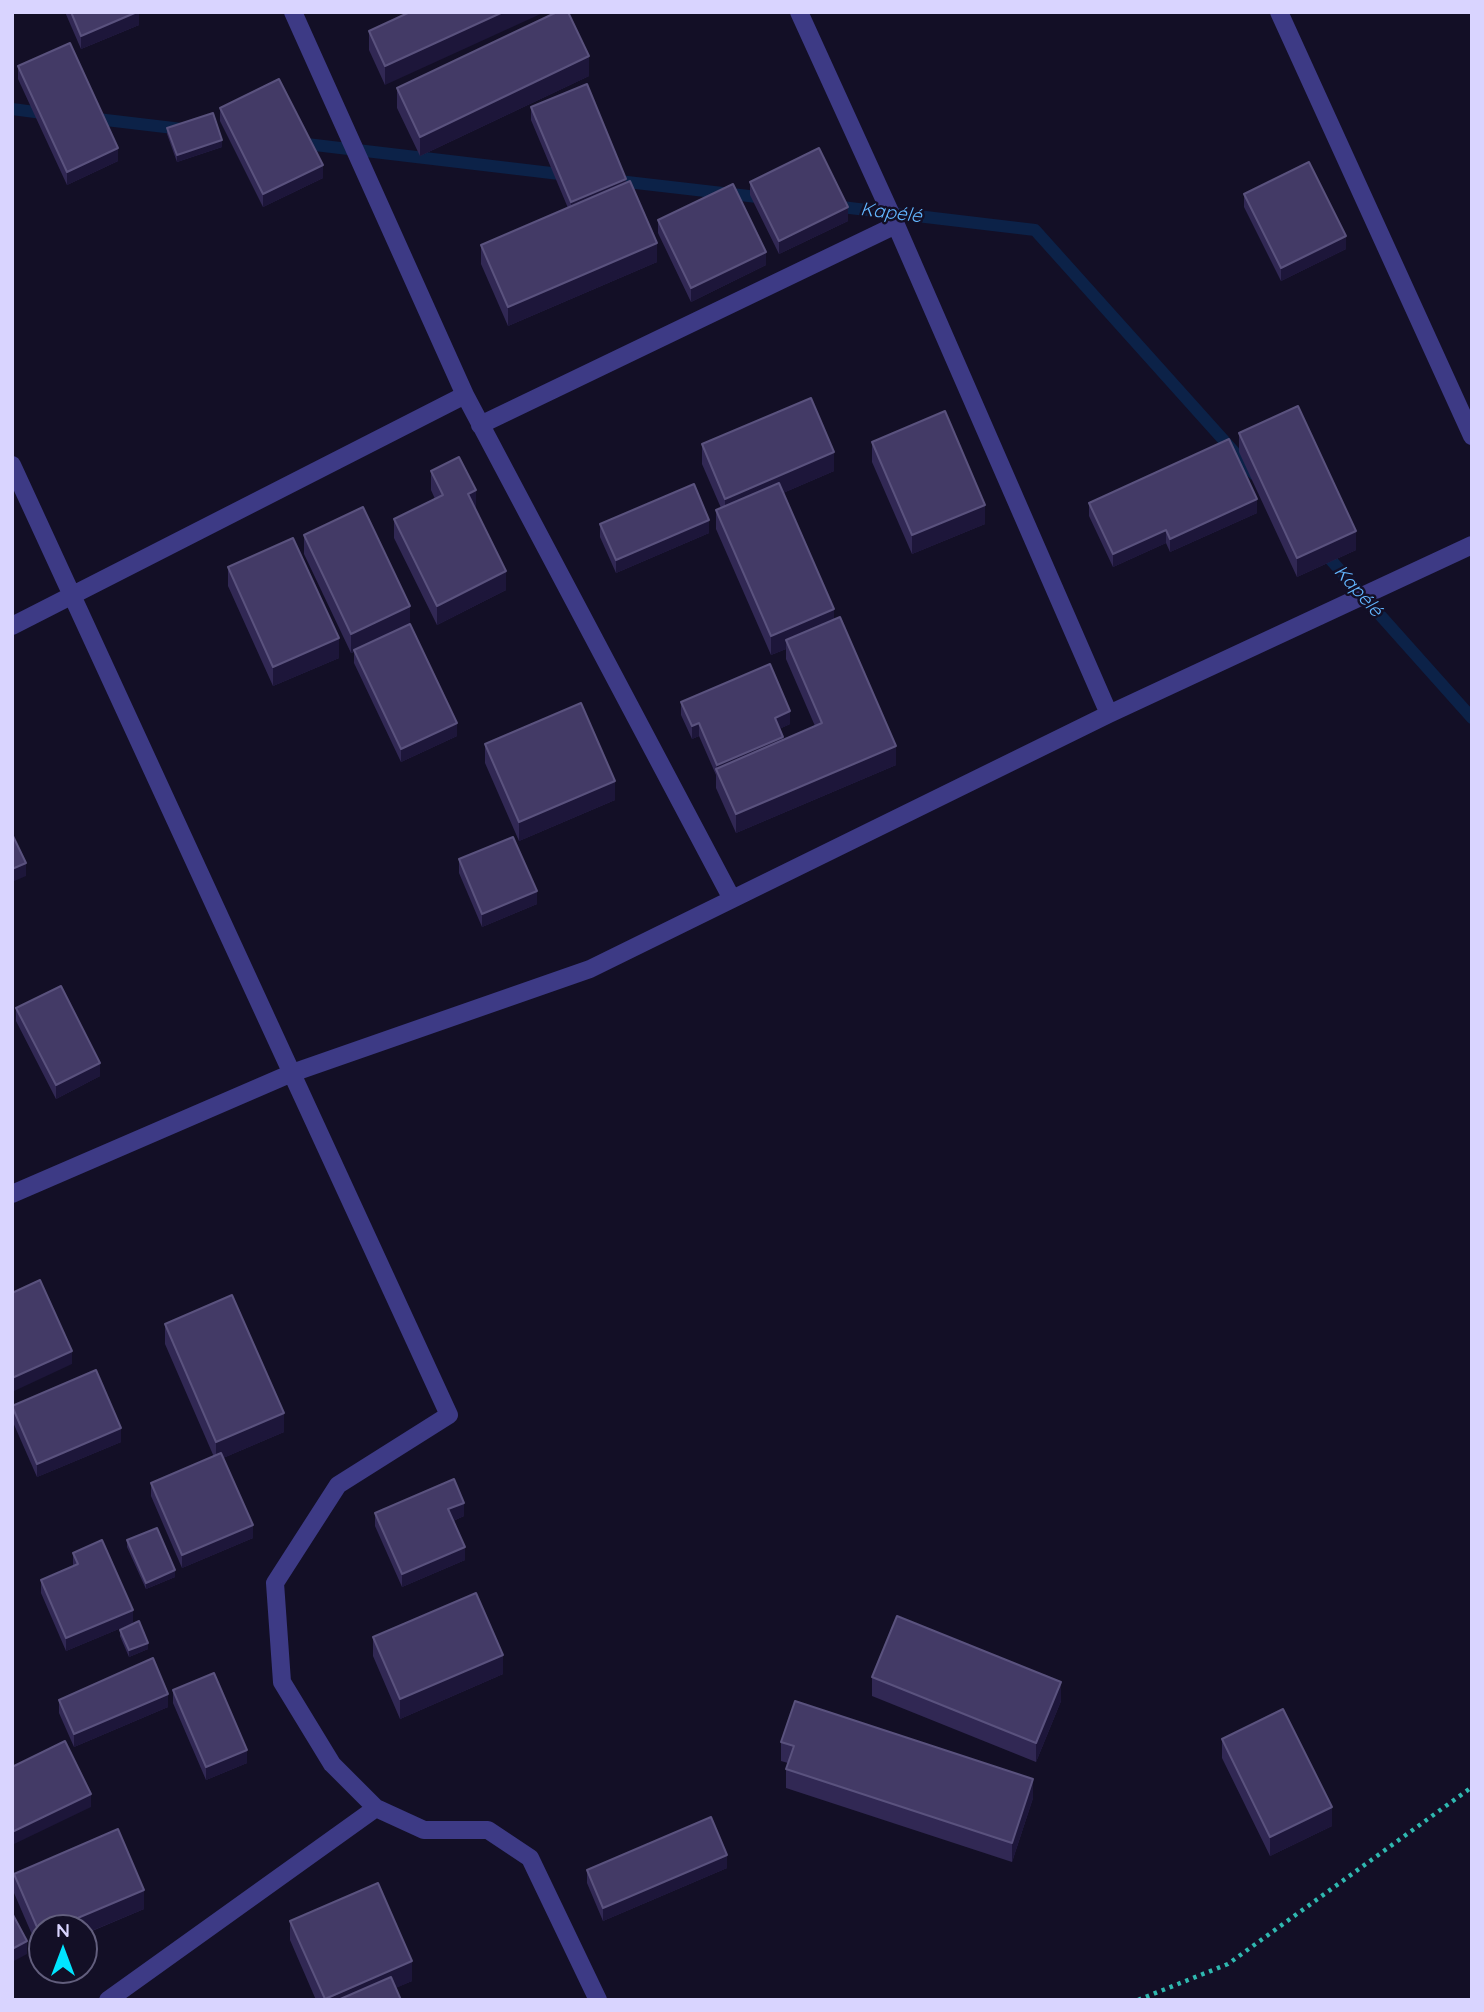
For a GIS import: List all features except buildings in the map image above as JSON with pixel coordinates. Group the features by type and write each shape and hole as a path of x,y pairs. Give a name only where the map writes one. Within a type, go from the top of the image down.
{"street":[{"path":"293,12 465,395 732,899"},
{"path":"799,12 896,225 1110,714"},
{"path":"1279,12 1472,436"},
{"path":"480,425 896,225"},
{"path":"12,626 465,395"},
{"path":"12,465 449,1415 338,1485 275,1583 282,1682 332,1764 376,1808 424,1830 488,1830 530,1858 598,2000"},
{"path":"12,1195 292,1073 590,969 1110,714 1472,545"},
{"path":"108,2000 376,1808"}],"path":[{"path":"1138,2000 1228,1964 1472,1787"}],"waterway":[{"name":"Kapélé","path":"12,109 50,114"},
{"name":"Kapélé","path":"89,118 182,129"},
{"name":"Kapélé","path":"298,143 568,175"},
{"name":"Kapélé","path":"610,180 766,198"},
{"name":"Kapélé","path":"833,206 1035,230 1254,474"},
{"name":"Kapélé","path":"1322,550 1472,718"}]}
